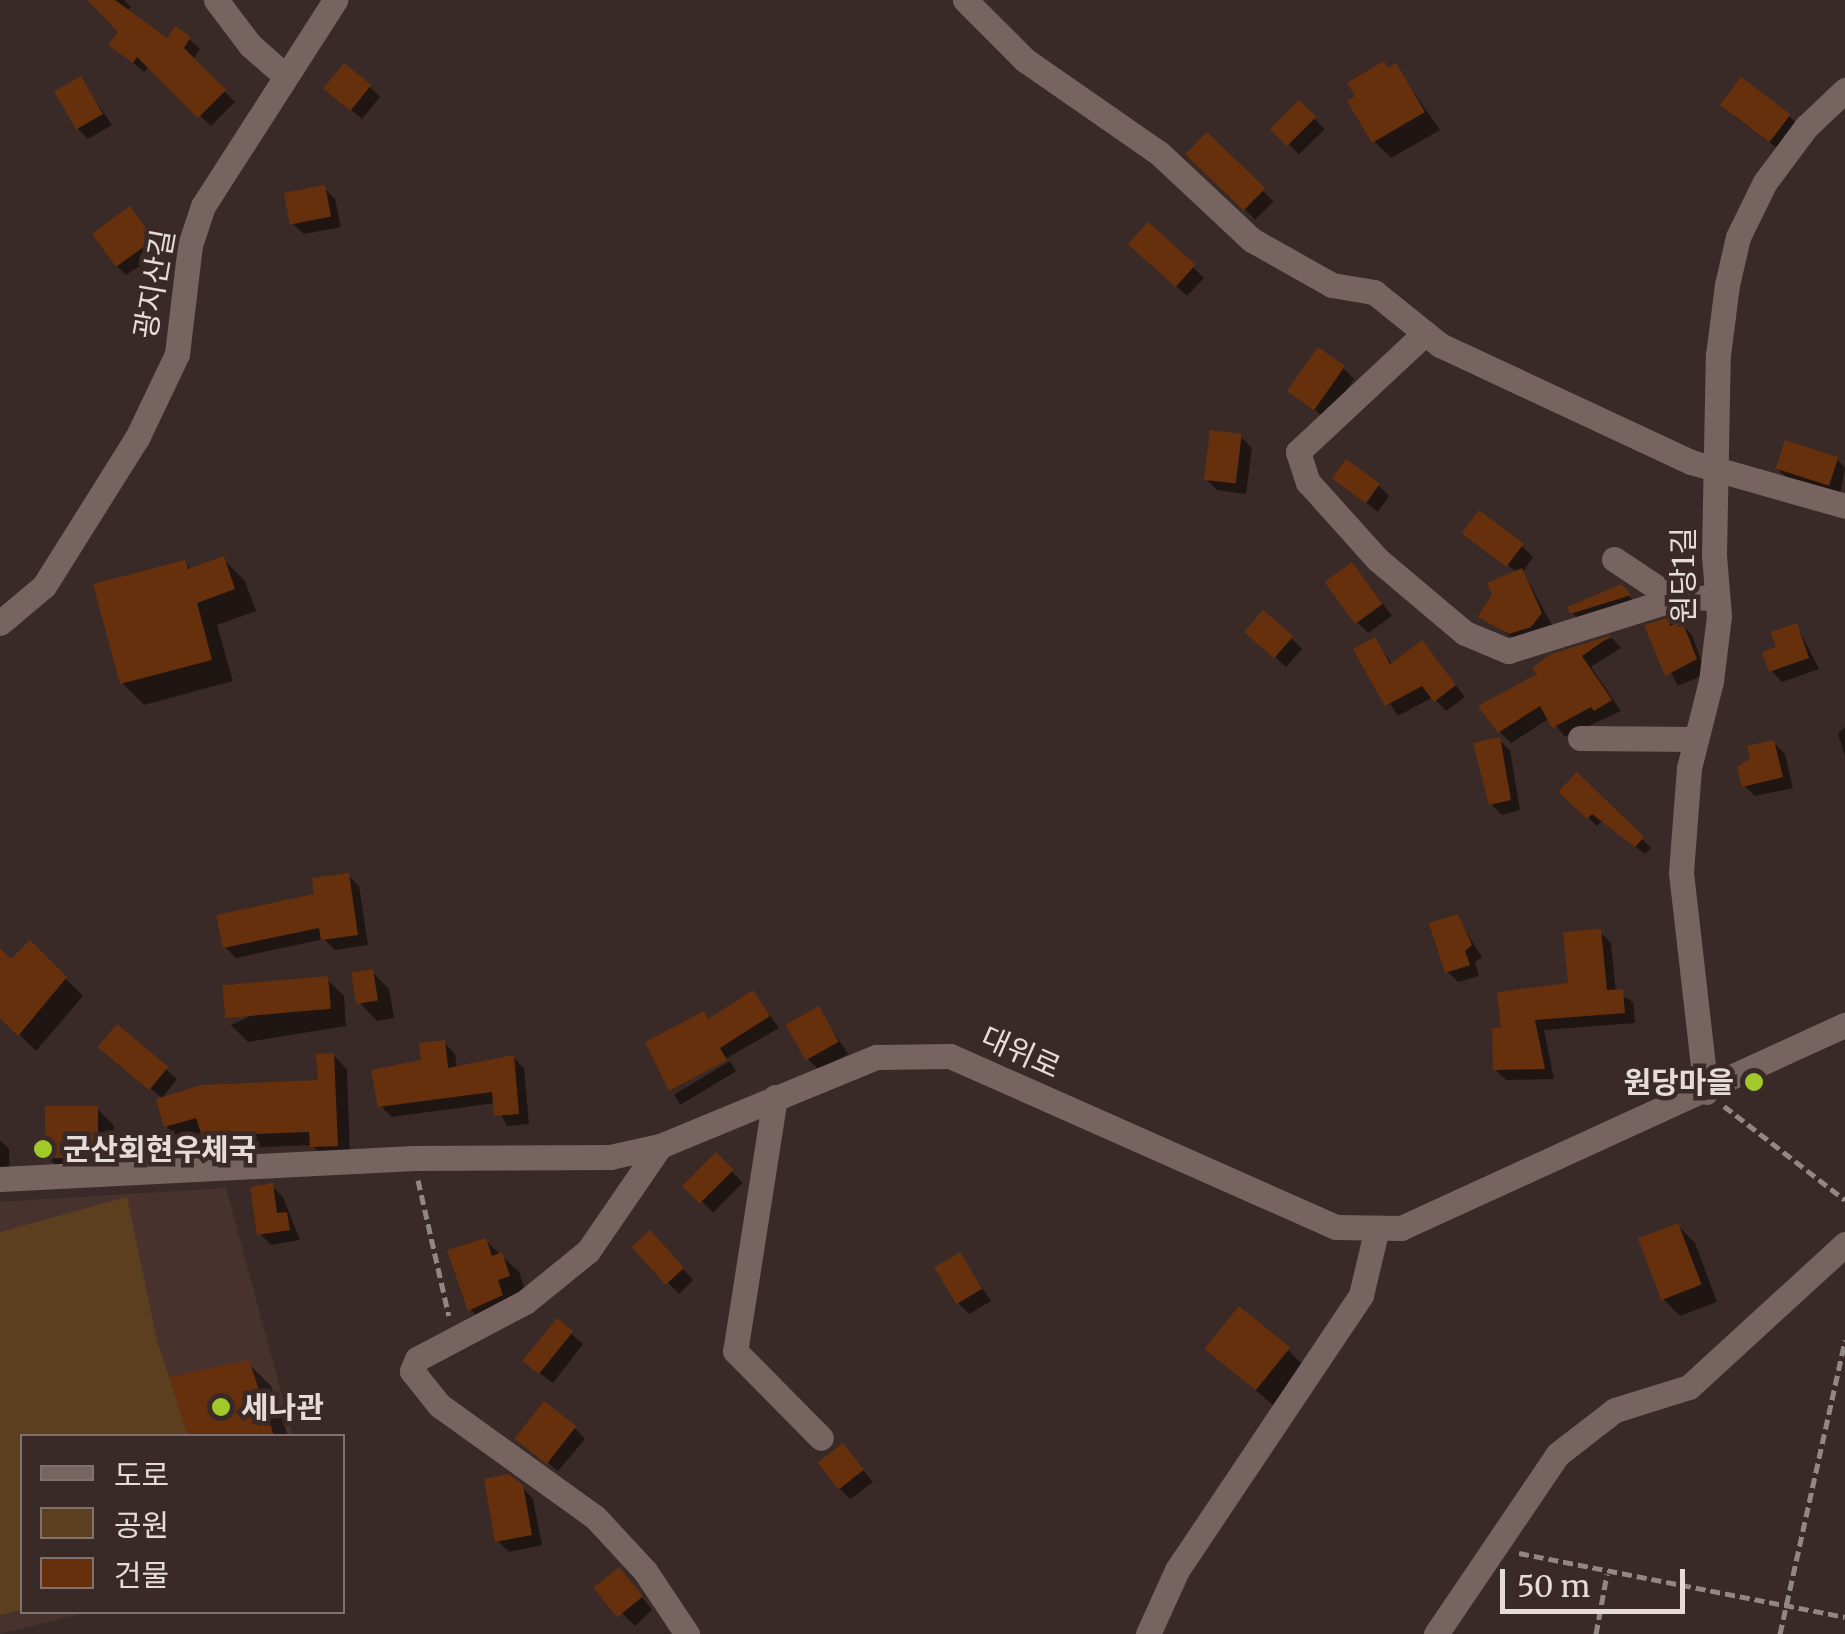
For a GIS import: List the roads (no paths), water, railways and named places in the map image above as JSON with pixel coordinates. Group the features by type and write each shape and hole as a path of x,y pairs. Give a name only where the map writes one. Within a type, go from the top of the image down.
{"street":[{"path":"216,0 250,45 284,74"},
{"name":"광지산길","path":"0,623 44,586 137,438 176,354 190,245 203,206 334,0"},
{"path":"965,0 1025,60 1159,153 1252,240 1332,285 1374,292 1425,333 1674,454 1845,506"},
{"name":"원당1길","path":"1706,1092 1682,872 1696,738 1711,681 1717,597 1718,355 1738,236 1765,182 1806,127 1845,90"},
{"path":"1425,333 1298,452 1308,482 1377,559 1465,633 1508,651 1674,599 1717,597"},
{"path":"1614,559 1674,599"},
{"path":"1580,738 1696,738"},
{"name":"대위로","path":"0,1179 412,1158 532,1162 660,1146 876,1057 950,1056 1336,1227 1400,1228 1706,1092 1845,1025"},
{"path":"775,1097 735,1351 821,1438"},
{"path":"660,1146 588,1250 525,1302 418,1359 412,1371 439,1404 595,1517 645,1572 687,1634"},
{"path":"1148,1634 1177,1570 1361,1295 1377,1228"},
{"path":"1436,1634 1492,1546 1558,1454 1615,1410 1689,1387 1845,1244"}],"place":[{"name":"원당마을","path":"1754,1082"},
{"name":"군산회현우체국","path":"43,1149"},
{"name":"세나관","path":"221,1407"}]}
